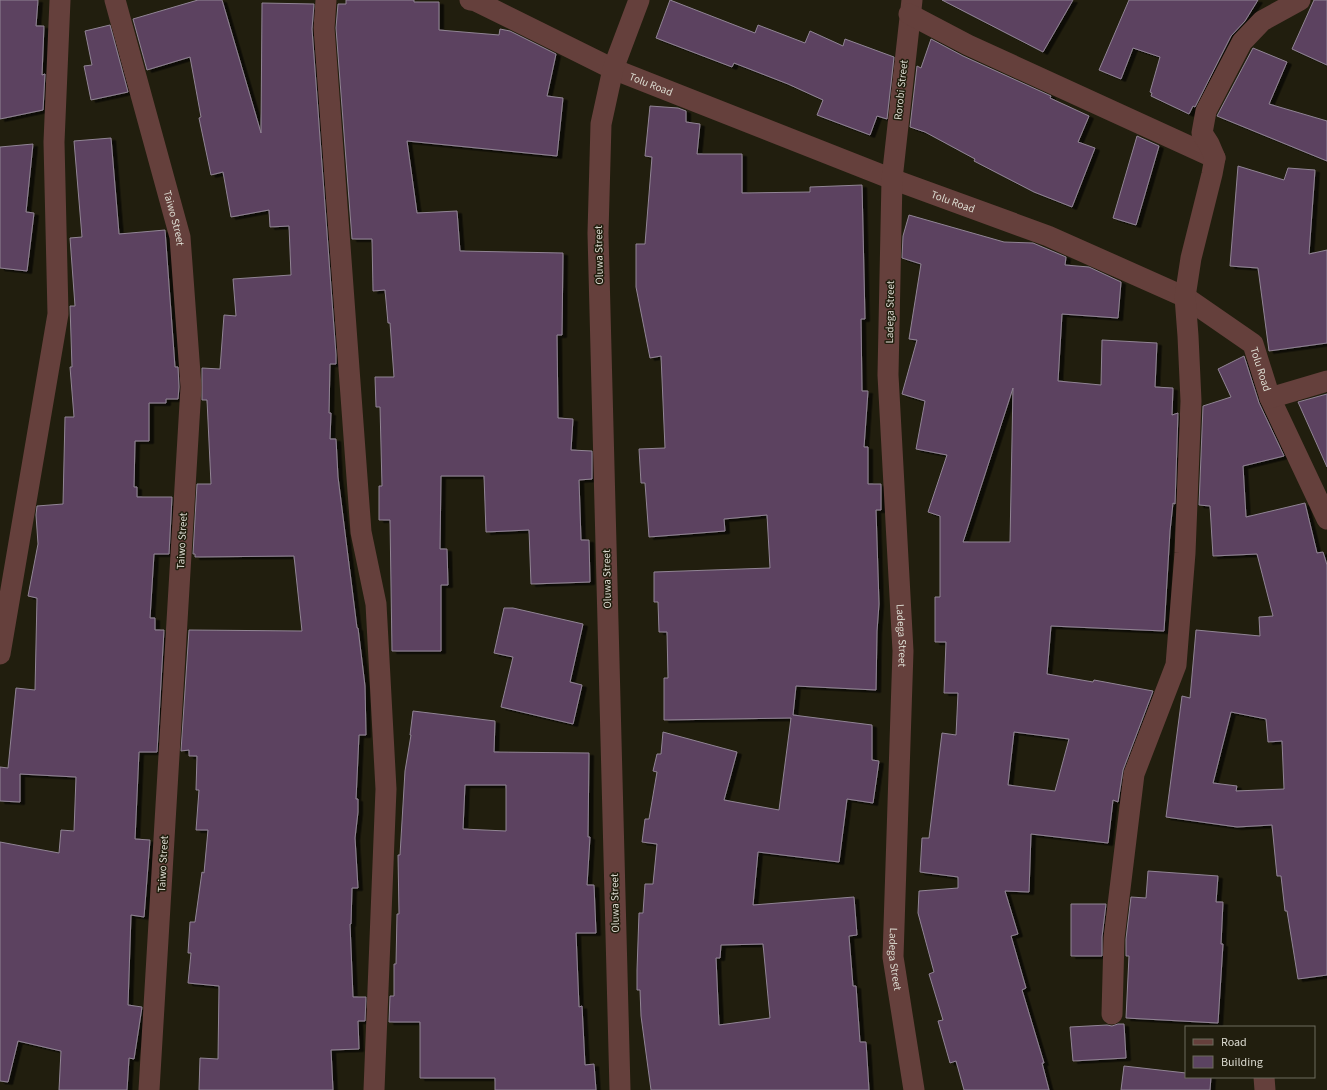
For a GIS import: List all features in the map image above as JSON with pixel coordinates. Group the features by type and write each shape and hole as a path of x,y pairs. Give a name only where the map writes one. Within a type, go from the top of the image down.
{"street":[{"path":"0,654 58,314 54,142 60,0"},
{"name":"Taiwo Street","path":"114,0 180,237 191,387 149,1090"},
{"path":"326,0 324,28 361,524 376,604 386,789 374,1090"},
{"name":"Tolu Road","path":"470,0 476,1 614,69 892,179 1048,236 1185,297 1253,344 1270,398 1327,520"},
{"name":"Oluwa Street","path":"620,1090 598,233 600,124 614,69 639,0"},
{"path":"1112,1014 1114,938 1134,774 1176,664 1185,553 1191,401 1185,297 1191,258 1215,158 1202,133 1206,111 1242,42 1262,21 1300,0"},
{"path":"911,7 968,45 1215,158"},
{"name":"Rorobi Street","path":"892,179 911,7"},
{"name":"Ladega Street","path":"892,179 888,375 903,651 893,957 914,1090"},
{"path":"1270,398 1327,381"},
{"path":"1264,1078 1265,1090"}],"building":[{"path":"0,0 38,0 36,26 44,26 42,75 45,74 43,110 0,119"},
{"path":"198,0 222,0 261,133 262,3 314,4 312,29 336,355 336,364 330,364 330,439 336,439 338,477 365,686 366,735 359,735 356,799 358,799 358,812 355,838 358,888 352,888 350,924 353,997 366,997 365,1021 358,1021 359,1049 331,1050 333,1090 199,1090 200,1058 218,1059 219,986 188,983 191,953 188,953 190,922 195,922 202,872 204,873 208,830 196,830 199,790 196,790 197,756 189,756 189,750 181,751 189,630 302,631 294,556 195,557 195,554 193,554 197,484 211,484 207,400 202,400 202,368 220,369 224,315 236,316 233,279 291,275 289,226 270,227 269,210 231,217 223,172 211,175 199,118 201,117 190,57 147,70 133,19"},
{"path":"346,0 414,0 414,2 439,2 439,30 499,35 500,29 510,31 556,54 547,96 563,98 557,156 407,141 417,213 457,211 460,251 563,253 562,335 557,335 558,418 573,419 571,450 592,451 592,479 579,480 581,540 589,540 590,582 531,584 529,530 486,532 484,476 441,476 440,549 447,549 448,585 441,585 441,651 392,651 390,520 379,520 379,486 382,486 380,407 376,407 375,377 394,377 390,323 388,323 385,290 373,291 372,239 352,239 336,28 338,4 346,4"},
{"path":"670,0 755,33 758,25 805,43 810,31 843,46 845,39 894,57 887,119 877,116 870,135 817,115 823,100 788,84 734,63 732,67 656,38"},
{"path":"942,0 1073,0 1043,52"},
{"path":"1129,0 1258,0 1245,21 1231,36 1195,107 1193,106 1189,114 1151,96 1152,93 1150,92 1160,57 1133,48 1121,79 1099,70"},
{"path":"1314,0 1327,0 1327,65 1292,49"},
{"path":"110,25 128,92 91,100 84,66 92,65 85,31"},
{"path":"931,39 963,56 1051,96 1050,98 1089,116 1078,142 1095,148 1072,207 1034,192 974,161 975,159 925,132 910,127 917,66 921,68"},
{"path":"1253,48 1287,62 1269,104 1327,121 1327,161 1217,116"},
{"path":"650,106 678,108 686,111 686,122 700,124 697,154 742,154 742,193 810,192 810,187 862,185 865,319 861,319 862,391 868,391 864,447 868,447 868,484 881,484 881,510 876,510 879,604 876,690 796,686 793,715 872,725 872,760 879,761 873,803 847,799 839,862 758,852 753,905 854,897 857,935 849,936 853,986 856,986 860,1042 866,1042 869,1090 651,1090 641,1016 640,990 637,990 637,970 639,913 643,913 645,884 653,884 657,844 642,842 645,819 649,819 657,772 653,771 657,754 661,754 663,732 737,752 724,800 779,810 791,718 664,720 664,678 668,678 667,632 659,632 658,602 654,602 654,572 770,568 767,515 724,519 725,531 649,537 645,483 641,483 639,449 665,448 661,356 650,358 636,287 636,244 645,244 652,157 645,156","holes":["763,944 770,1018 719,1025 716,958 720,958 721,945"]},
{"path":"1137,136 1159,146 1136,225 1113,218"},
{"path":"111,138 119,234 165,230 175,367 178,367 179,387 178,399 166,399 166,403 149,403 149,441 135,441 134,487 137,487 137,497 172,497 169,554 154,554 150,618 155,618 155,630 164,630 157,752 139,752 135,839 150,840 144,917 131,915 128,1005 142,1007 134,1059 129,1058 127,1090 59,1090 61,1051 18,1041 8,1082 0,1081 0,842 59,853 61,830 74,831 76,777 20,774 20,802 0,801 0,767 8,768 16,688 35,690 37,598 28,596 38,544 36,515 37,506 63,504 65,417 74,417 70,367 72,367 70,306 75,306 70,238 82,237 74,141"},
{"path":"33,144 26,212 34,213 27,271 0,268 0,147"},
{"path":"1238,166 1284,180 1288,168 1315,170 1309,254 1327,250 1327,343 1269,351 1258,268 1230,266"},
{"path":"909,215 1004,242 1033,243 1066,257 1065,265 1089,267 1121,282 1118,318 1062,314 1058,381 1101,385 1102,340 1157,343 1155,387 1173,388 1172,415 1178,413 1175,504 1173,503 1170,531 1164,631 1051,626 1047,674 1093,682 1094,680 1153,691 1123,770 1118,802 1113,800 1108,843 1031,834 1029,892 1005,891 1018,934 1011,936 1026,988 1022,990 1044,1063 1042,1063 1049,1090 964,1090 956,1061 950,1063 938,1021 943,1020 929,974 934,972 918,913 919,891 958,888 958,877 920,872 922,838 929,838 942,733 956,735 958,693 944,693 946,642 935,642 935,597 940,597 940,516 928,512 947,455 916,449 925,401 902,394 917,340 909,339 921,264 902,258 903,236","holes":["1013,388 1010,542 963,542","1014,732 1069,739 1055,791 1008,785"]},
{"path":"1244,356 1259,403 1284,456 1243,466 1246,517 1305,503 1317,553 1323,552 1327,565 1327,975 1298,979 1287,911 1285,911 1281,876 1277,876 1272,825 1237,827 1166,817 1182,696 1190,698 1196,630 1260,636 1259,617 1273,616 1257,554 1213,556 1210,506 1199,505 1203,406 1231,397 1218,369","holes":["1231,712 1266,719 1268,742 1282,741 1284,789 1236,791 1237,786 1213,783"]},
{"path":"1327,394 1327,467 1298,402"},
{"path":"504,608 513,608 583,624 570,682 582,685 573,724 501,707 513,657 494,653"},
{"path":"413,711 495,721 494,752 589,753 588,837 590,837 587,885 594,885 596,933 576,933 579,1007 582,1006 585,1065 594,1064 596,1090 495,1090 495,1078 420,1078 420,1022 389,1022 390,996 394,996 397,914 399,914 398,855 400,855 405,771","holes":["465,785 506,785 506,831 463,829"]},
{"path":"1148,871 1218,876 1216,902 1223,902 1221,944 1223,944 1218,1023 1126,1018 1129,956 1126,956 1126,939 1131,897 1146,898"},
{"path":"1071,904 1106,904 1102,937 1102,956 1071,956"},
{"path":"1124,1024 1126,1058 1073,1061 1070,1027 1112,1026"},
{"path":"1124,1066 1185,1073 1185,1078 1211,1078 1210,1090 1121,1090"}]}
